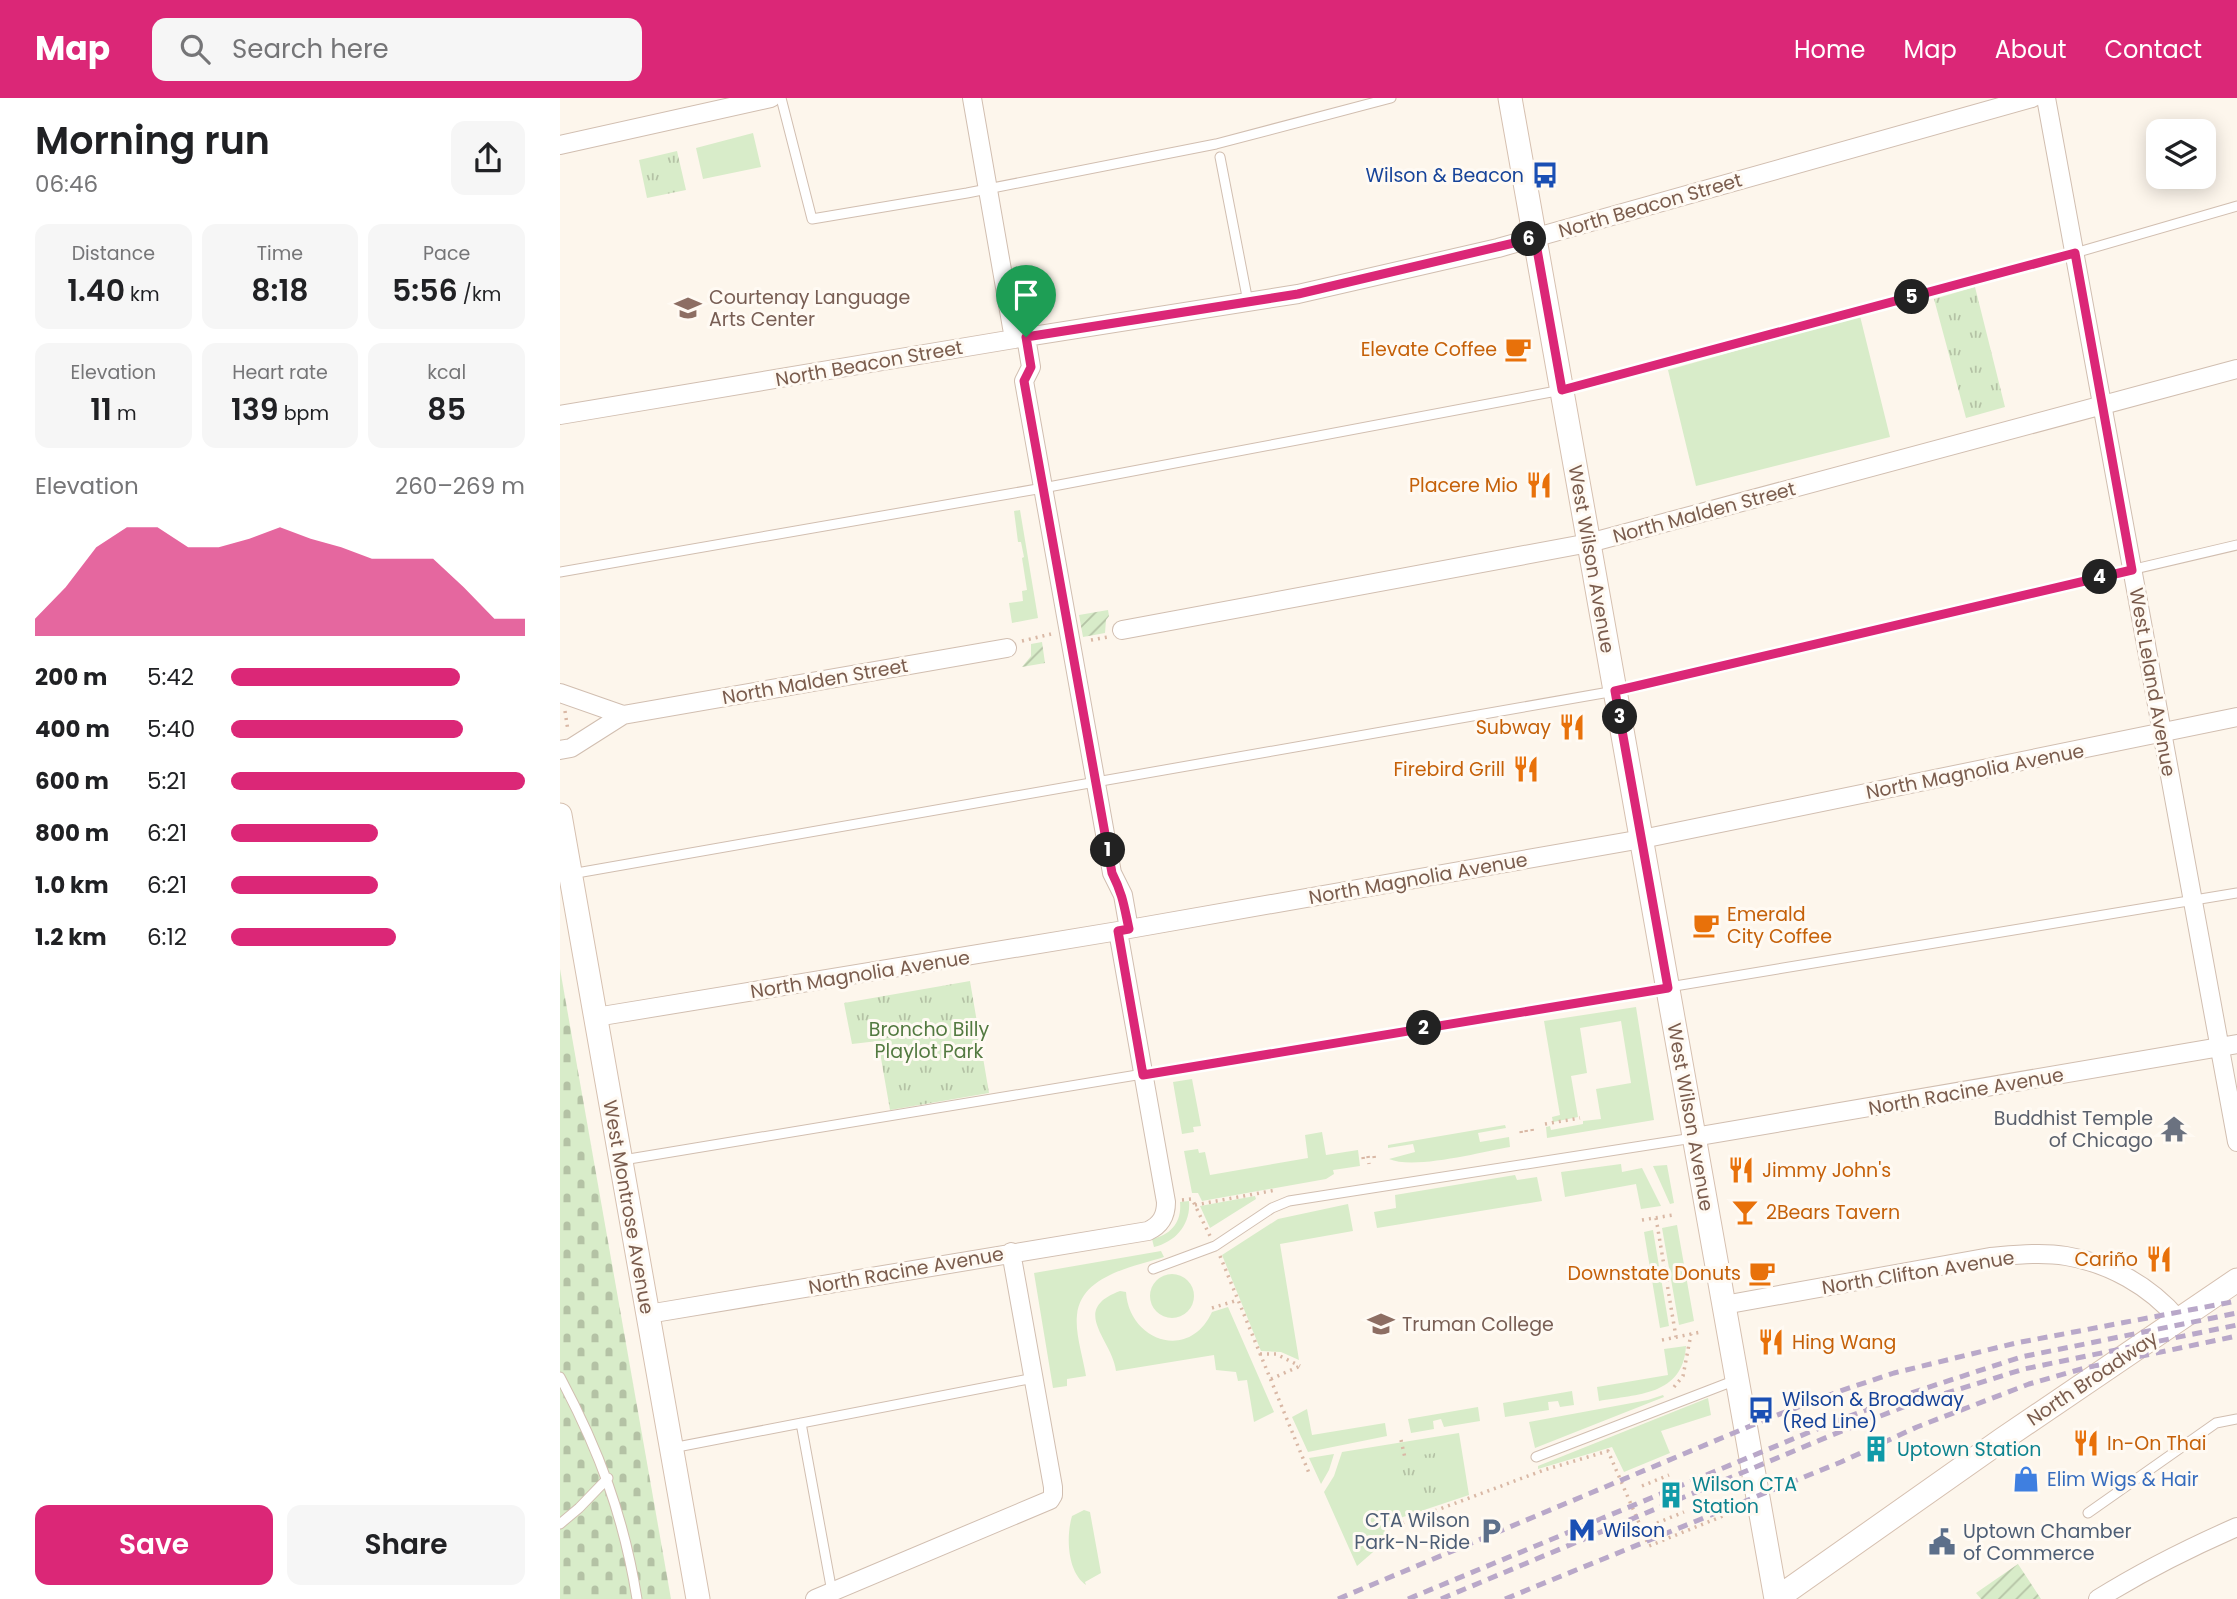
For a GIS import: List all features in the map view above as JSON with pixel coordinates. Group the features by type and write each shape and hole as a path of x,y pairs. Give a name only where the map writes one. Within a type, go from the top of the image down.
{"street":[{"path":"560,145 771,98"},
{"path":"972,98 988,189 1020,338 1031,367 1024,381 1112,873 1123,895 1123,930 1143,1075"},
{"name":"West Wilson Avenue","path":"1510,98 1776,1599"},
{"name":"North Beacon Street","path":"560,415 1298,294 1535,238 2032,98"},
{"name":"West Leland Avenue","path":"2046,98 2193,901 2228,1046 2237,1142"},
{"name":"North Malden Street","path":"1122,630 1589,543 2237,369"},
{"name":"North Malden Street","path":"565,744 571,748 623,715 1007,648"},
{"name":"North Malden Street","path":"562,699 623,715"},
{"name":"North Magnolia Avenue","path":"596,1017 1123,930 1642,839 2237,717"},
{"name":"West Montrose Avenue","path":"560,815 698,1599"},
{"name":"North Racine Avenue","path":"1694,1138 2228,1046"},
{"name":"North Racine Avenue","path":"648,1314 1148,1231 1162,1221 1166,1202 1143,1075"},
{"path":"815,1599 1051,1500 1053,1487 1011,1252"},
{"name":"North Clifton Avenue","path":"1724,1304 1990,1257 2032,1254 2066,1256 2115,1271 2166,1304 2178,1319"},
{"name":"North Broadway","path":"1776,1599 2003,1439 2237,1280"},
{"path":"2098,1599 2187,1549 2237,1527"}],"lane":[{"path":"781,98 812,219 988,189 1216,144 1391,98"},
{"path":"1220,157 1248,302"},
{"path":"560,572 1043,488 1562,390 2075,253 2237,206"},
{"path":"570,874 1615,691 2237,545"},
{"path":"621,1161 2237,893"},
{"path":"1153,1269 1215,1246 1272,1208 1289,1201 1694,1138"},
{"path":"560,1377 608,1478 627,1543 637,1599"},
{"path":"671,1448 1034,1378"},
{"path":"1536,1457 1737,1379"},
{"path":"2088,1513 2216,1423 2237,1419"},
{"path":"801,1423 832,1592"},
{"path":"560,1524 608,1478"}],"path":[{"path":"1007,648 1027,638 1068,631"},
{"path":"562,699 565,744"},
{"path":"1545,1124 1580,1118"},
{"path":"1532,1129 1533,1135"},
{"path":"1524,1130 1525,1137"},
{"path":"1374,1156 1376,1163"},
{"path":"1365,1157 1366,1164"},
{"path":"1195,1205 1279,1190"},
{"path":"1180,1200 1192,1199 1209,1233"},
{"path":"1642,1220 1673,1215"},
{"path":"1656,1218 1676,1337"},
{"path":"1219,1255 1310,1473"},
{"path":"1212,1308 1238,1300"},
{"path":"1662,1340 1701,1332"},
{"path":"1674,1387 1683,1376 1691,1334"},
{"path":"1260,1354 1276,1353 1300,1366 1271,1379"},
{"path":"1401,1440 1405,1458"},
{"path":"1389,1528 1544,1469 1608,1451 1649,1546 1735,1511"},
{"path":"1642,1486 1670,1475"},
{"path":"1657,1523 1684,1512"}],"green space":[{"path":"753,133 761,167 703,179 696,148"},
{"path":"677,151 686,190 647,198 639,160"},
{"path":"1975,287 2005,407 1966,418 1934,299"},
{"path":"1860,316 1890,437 1696,486 1668,370"},
{"path":"1020,510 1038,618 1012,623 1009,603 1023,601 1022,591 1027,590 1024,557 1021,542 1018,542 1014,511"},
{"path":"1108,610 1105,633 1083,637 1079,615"},
{"path":"1042,642 1045,663 1022,667 1031,656 1031,644"},
{"path":"560,969 671,1599 560,1599"},
{"name":"Broncho Billy Playlot Park","path":"970,981 989,1093 890,1110 878,1041 852,1044 844,1003"},
{"path":"1636,1007 1654,1120 1547,1138 1546,1127 1550,1126 1551,1130 1601,1119 1596,1089 1631,1083 1621,1021 1580,1028 1587,1073 1571,1076 1578,1117 1553,1122 1552,1117 1560,1115 1544,1021"},
{"path":"1192,1079 1201,1126 1193,1127 1194,1132 1182,1134 1173,1082"},
{"path":"1505,1125 1506,1128 1478,1133 1480,1142 1509,1137 1510,1147 1431,1161 1400,1162 1389,1159 1415,1152 1413,1144 1388,1148 1388,1145"},
{"path":"1322,1132 1326,1155 1358,1150 1360,1166 1333,1170 1334,1174 1326,1179 1202,1201 1198,1193 1192,1193 1184,1151 1198,1149 1199,1153 1205,1152 1210,1175 1308,1158 1305,1135"},
{"path":"1621,1164 1622,1172 1642,1168 1661,1206 1641,1209 1636,1184 1565,1197 1561,1172"},
{"path":"1667,1165 1674,1203 1670,1204 1653,1166"},
{"path":"1515,1175 1517,1180 1537,1177 1542,1201 1377,1228 1374,1212 1396,1208 1395,1195"},
{"path":"1255,1196 1256,1199 1210,1228 1200,1206"},
{"path":"1189,1201 1187,1217 1181,1231 1169,1241 1154,1247 1152,1239 1170,1231 1177,1221 1180,1202"},
{"path":"1348,1204 1353,1231 1280,1244 1299,1360 1281,1352 1261,1351 1222,1255 1278,1219"},
{"path":"1677,1225 1694,1321 1679,1325 1662,1228"},
{"path":"1653,1230 1669,1326 1660,1328 1644,1232"},
{"path":"1161,1251 1164,1257 1110,1275 1088,1290 1077,1315 1078,1338 1086,1376 1067,1379 1067,1386 1053,1388 1034,1273"},
{"path":"1172,1274 1187,1281 1194,1296 1187,1311 1172,1318 1157,1311 1150,1296 1157,1281"},
{"path":"1120,1291 1126,1292 1137,1323 1148,1333 1175,1341 1189,1337 1202,1328 1212,1312 1228,1307 1274,1412 1254,1422 1247,1380 1238,1381 1236,1372 1216,1370 1214,1355 1116,1371 1095,1316 1097,1307 1105,1299"},
{"path":"1686,1346 1683,1362 1667,1384 1642,1394 1599,1401 1597,1387 1668,1375 1664,1349"},
{"path":"1572,1391 1574,1405 1560,1407 1558,1401 1548,1402 1549,1410 1505,1417 1503,1403"},
{"path":"1663,1395 1664,1397 1535,1448 1529,1422"},
{"path":"1708,1398 1711,1415 1661,1431 1670,1453 1624,1472 1612,1447 1538,1469 1538,1466"},
{"path":"1478,1407 1480,1421 1444,1427 1441,1419 1433,1421 1434,1429 1411,1433 1408,1419"},
{"path":"1307,1409 1312,1435 1385,1423 1387,1436 1308,1452 1292,1417"},
{"path":"1459,1433 1469,1495 1382,1524 1388,1539 1357,1566 1324,1492 1334,1476 1342,1452"},
{"path":"1435,1453 1442,1496 1407,1501 1401,1458"},
{"path":"1334,1454 1329,1470 1321,1484 1309,1458"},
{"path":"1084,1510 1090,1512 1101,1573 1085,1582 1086,1585 1075,1572 1069,1543 1072,1516"},
{"path":"2018,1564 2041,1599 1981,1599 1976,1593"}],"railway":[{"path":"1338,1599 1767,1419 1894,1373 2016,1343 2237,1301"},
{"path":"1408,1599 1829,1424 1908,1394 2021,1357 2237,1313"},
{"path":"1441,1599 1911,1404 2024,1369 2237,1325"},
{"path":"1505,1599 1841,1462 1917,1427 2029,1384 2085,1368 2237,1336"}],"place":[{"name":"Wilson & Beacon","path":"1545,175"},
{"name":"Courtenay Language Arts Center","path":"688,308"},
{"name":"Elevate Coffee","path":"1518,349"},
{"name":"Placere Mio","path":"1539,485"},
{"name":"Subway","path":"1572,727"},
{"name":"Firebird Grill","path":"1526,769"},
{"name":"Emerald City Coffee","path":"1706,925"},
{"name":"Buddhist Temple of Chicago","path":"2174,1129"},
{"name":"Jimmy John's","path":"1741,1170"},
{"name":"2Bears Tavern","path":"1745,1212"},
{"name":"Cariño","path":"2159,1259"},
{"name":"Downstate Donuts","path":"1762,1273"},
{"name":"Truman College","path":"1381,1324"},
{"name":"Hing Wang","path":"1771,1342"},
{"name":"Wilson & Broadway (Red Line)","path":"1761,1410"},
{"name":"In-On Thai","path":"2086,1443"},
{"name":"Uptown Station","path":"1876,1449"},
{"name":"Elim Wigs & Hair","path":"2026,1479"},
{"name":"Wilson CTA Station","path":"1671,1495"},
{"name":"Wilson","path":"1582,1530"},
{"name":"CTA Wilson Park-N-Ride","path":"1491,1531"},
{"name":"Uptown Chamber of Commerce","path":"1942,1542"}],"route":[{"path":"1535,238 1562,390 2075,253 2132,570 1615,691 1668,988 1143,1075 1118,931 1129,929 1123,895 1112,873 1024,381 1031,367 1026,337 1298,294 1535,238"}]}
